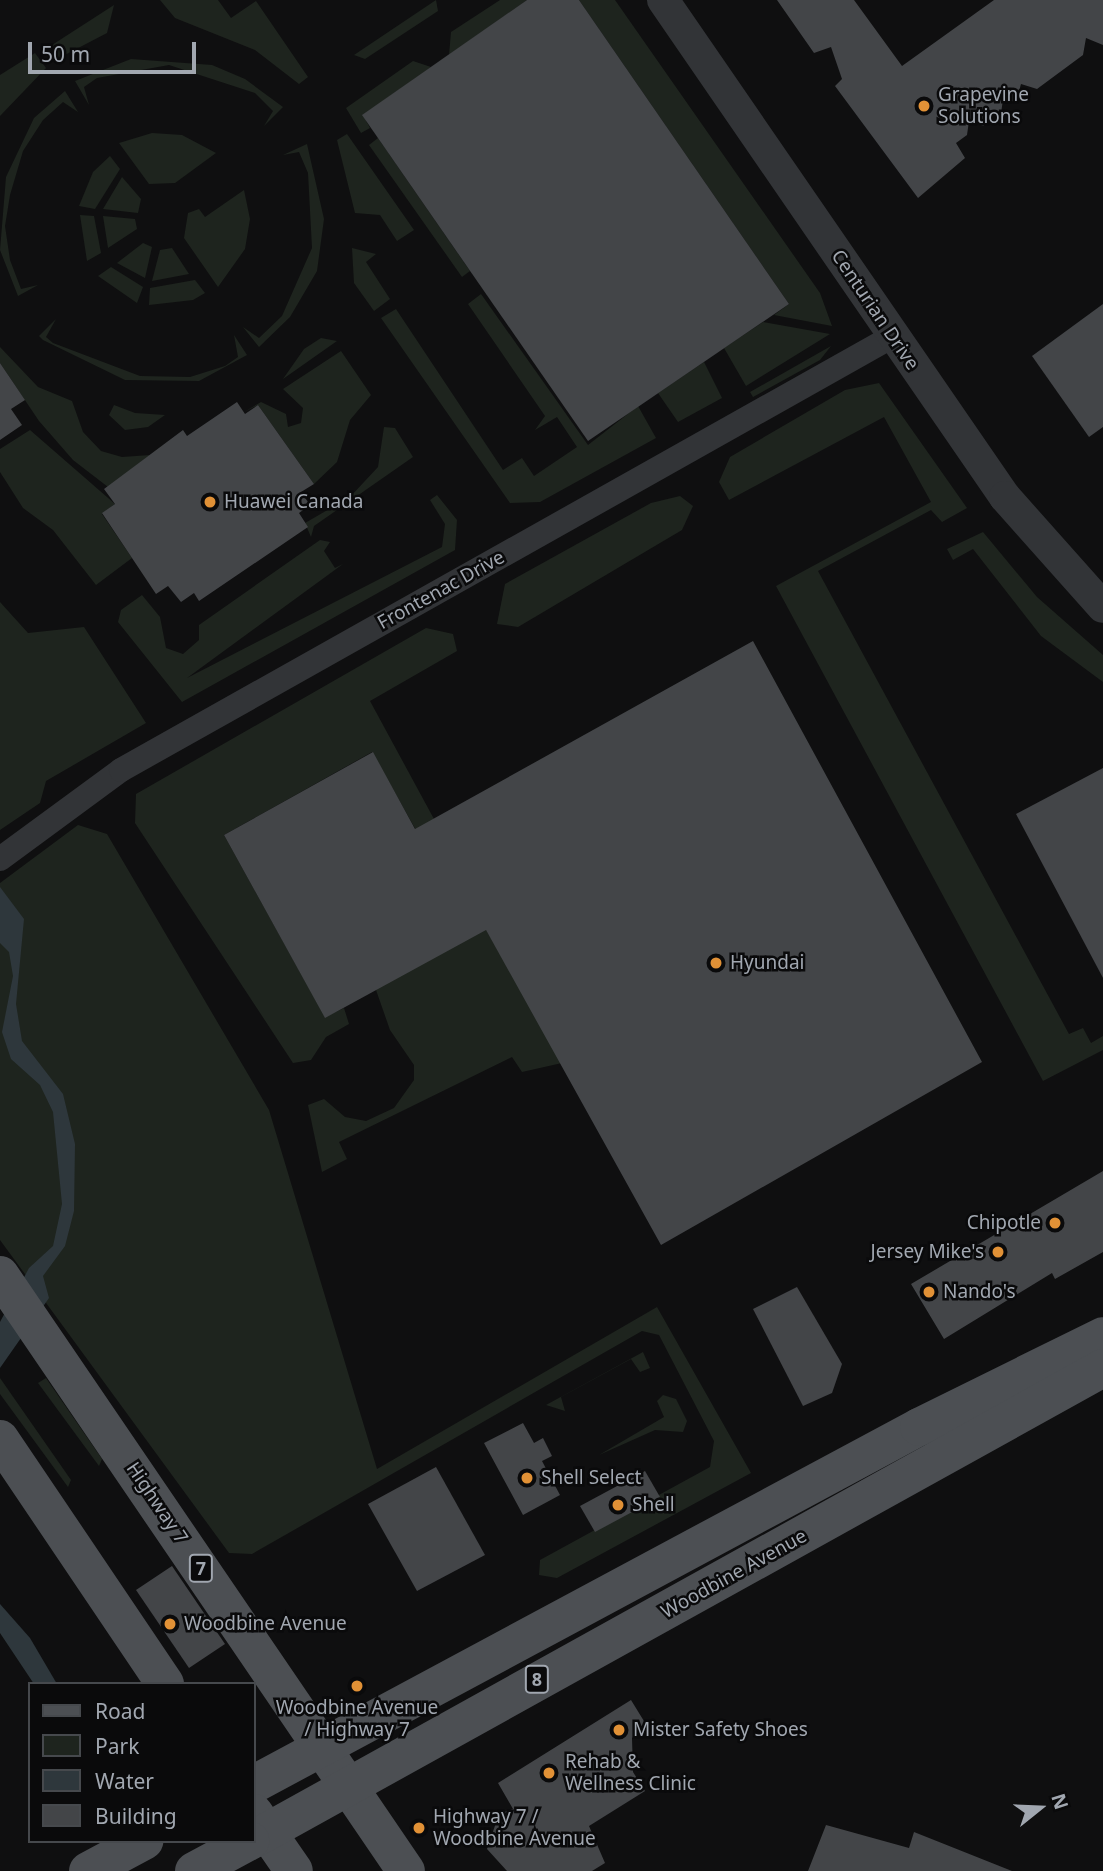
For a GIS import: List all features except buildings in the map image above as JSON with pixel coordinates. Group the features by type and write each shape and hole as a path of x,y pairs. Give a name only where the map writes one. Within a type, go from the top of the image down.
{"main road":[{"name":"Highway 7","path":"5,1281 353,1787 406,1871"},
{"name":"8","path":"256,1783 919,1427 1103,1336"},
{"name":"Woodbine Avenue","path":"256,1832 353,1787 485,1706 727,1580 1103,1368"},
{"path":"0,1439 164,1682"},
{"path":"256,1832 294,1871"},
{"path":"88,1871 140,1843"},
{"name":"Woodbine Avenue","path":"194,1871 239,1843"}],"street":[{"name":"Centurian Drive","path":"663,0 1005,497 1103,607"},
{"name":"Frontenac Drive","path":"0,859 121,770 893,336"}],"green space":[{"path":"160,0 218,0 231,18 256,1 308,77 299,84 255,50 175,18"},
{"path":"436,0 438,11 365,59 354,55"},
{"path":"500,0 527,0 449,55 451,32"},
{"path":"579,0 615,0 820,293 832,326 774,315 789,304"},
{"path":"114,5 107,33 59,58 52,45"},
{"path":"35,53 46,68 0,116 0,75"},
{"path":"131,59 212,65 245,79 283,107 264,126 273,111 255,93 169,65 97,78 84,87 89,105 75,81"},
{"path":"413,61 431,67 363,115 370,128 361,133 346,108"},
{"path":"65,91 78,112 63,102 43,120 23,151 10,195 5,226 10,260 21,289 38,285 18,296 0,250 6,177 34,118"},
{"path":"152,133 182,135 216,153 175,183 149,184 119,143"},
{"path":"347,134 414,230 397,241 380,215 355,213 337,140"},
{"path":"378,138 470,271 462,277 369,145"},
{"path":"307,144 324,219 317,271 290,317 259,347 243,327 259,338 282,316 312,248 308,173 299,152 283,155"},
{"path":"110,156 120,169 95,209 79,206 93,172"},
{"path":"122,177 141,199 138,213 103,209"},
{"path":"244,190 250,219 245,249 218,287 184,238 188,213 199,209 205,217"},
{"path":"80,215 94,216 101,253 87,261"},
{"path":"103,216 135,219 137,229 108,248"},
{"path":"143,243 152,247 145,278 117,263"},
{"path":"172,248 189,274 152,281 160,250"},
{"path":"352,248 376,254 366,262 390,299 374,311 354,283"},
{"path":"111,267 143,287 137,303 98,276"},
{"path":"195,280 205,293 193,300 149,305 150,288"},
{"path":"481,294 588,445 638,406 656,438 540,502 510,503 381,318 396,309 503,470 522,458 534,476 577,447 557,417 535,430 545,416 468,304"},
{"path":"56,319 46,337 53,343 140,376 190,377 225,366 238,357 234,335 247,355 199,381 125,380 43,340 39,336"},
{"path":"763,322 830,334 746,386 724,348"},
{"path":"321,338 337,341 283,379 304,349"},
{"path":"831,346 820,360 753,397 750,392"},
{"path":"0,347 38,387 72,401 83,432 101,451 122,457 150,455 108,487 73,460 39,421 0,363"},
{"path":"341,351 371,395 350,420 337,462 314,484 258,405 244,412 261,402 286,414 288,427 301,423 303,408 283,389"},
{"path":"704,362 722,398 678,422 658,393"},
{"path":"879,383 967,508 942,522 931,510 818,571 1069,1034 1083,1028 1091,1043 1103,1036 1103,1050 1043,1081 776,586 931,502 884,417 729,500 719,482 730,457 845,390"},
{"path":"114,405 135,413 165,415 148,427 125,430 109,415"},
{"path":"384,427 395,428 413,457 314,526 311,537 305,523 350,497 378,467"},
{"path":"30,430 115,504 102,514 132,558 96,585 53,530 23,508 0,472 0,449"},
{"path":"437,495 457,520 455,550 182,702 118,622 121,610 142,595 160,617 166,648 183,654 199,640 199,625 320,540 330,542 324,551 335,568 343,564 187,678 442,547 445,524 430,500"},
{"path":"680,496 693,506 682,530 518,627 497,624 505,584 651,503"},
{"path":"983,532 1037,597 1103,655 1103,682 1041,636 973,549 953,560 947,549"},
{"path":"0,602 28,633 84,627 146,723 46,781 40,803 0,830"},
{"path":"426,628 453,634 457,651 370,701 434,819 421,839 372,752 224,835 325,1017 344,1008 349,1024 326,1037 311,1060 293,1063 135,823 136,794"},
{"path":"78,825 107,834 269,1110 377,1469 657,1307 751,1473 557,1578 539,1575 540,1560 710,1467 714,1441 659,1335 642,1331 252,1554 229,1553 0,1240 0,883"},
{"path":"480,919 562,1063 522,1072 512,1057 339,1142 347,1159 322,1172 308,1105 324,1099 345,1117 366,1121 394,1108 414,1080 414,1065 390,1030 376,990"},
{"path":"643,1352 650,1368 640,1372 631,1359 561,1397 565,1411 546,1405"},
{"path":"0,1378 71,1480 68,1487 0,1394"},
{"path":"46,1378 102,1459 99,1466 38,1383"},
{"path":"663,1395 676,1399 687,1421 683,1432 655,1430 599,1455 664,1417 657,1401"}],"water":[{"path":"0,887 24,919 16,1004 22,1041 63,1094 75,1144 74,1211 65,1246 43,1276 49,1298 0,1368 0,1322 29,1268 53,1246 62,1204 53,1112 40,1085 11,1059 2,1032 13,976 9,952 0,943"},
{"path":"0,1604 30,1638 56,1682 33,1682 0,1633"}],"place":[{"name":"Grapevine Solutions","path":"924,106"},
{"name":"Huawei Canada","path":"210,502"},
{"name":"Hyundai","path":"716,963"},
{"name":"Chipotle","path":"1055,1223"},
{"name":"Jersey Mike's","path":"998,1252"},
{"name":"Nando's","path":"929,1292"},
{"name":"Shell Select","path":"527,1478"},
{"name":"Shell","path":"618,1505"},
{"name":"Woodbine Avenue","path":"170,1624"},
{"name":"Woodbine Avenue / Highway 7","path":"357,1686"},
{"name":"Mister Safety Shoes","path":"619,1730"},
{"name":"Rehab & Wellness Clinic","path":"549,1773"},
{"name":"Highway 7 / Woodbine Avenue","path":"419,1828"}]}
